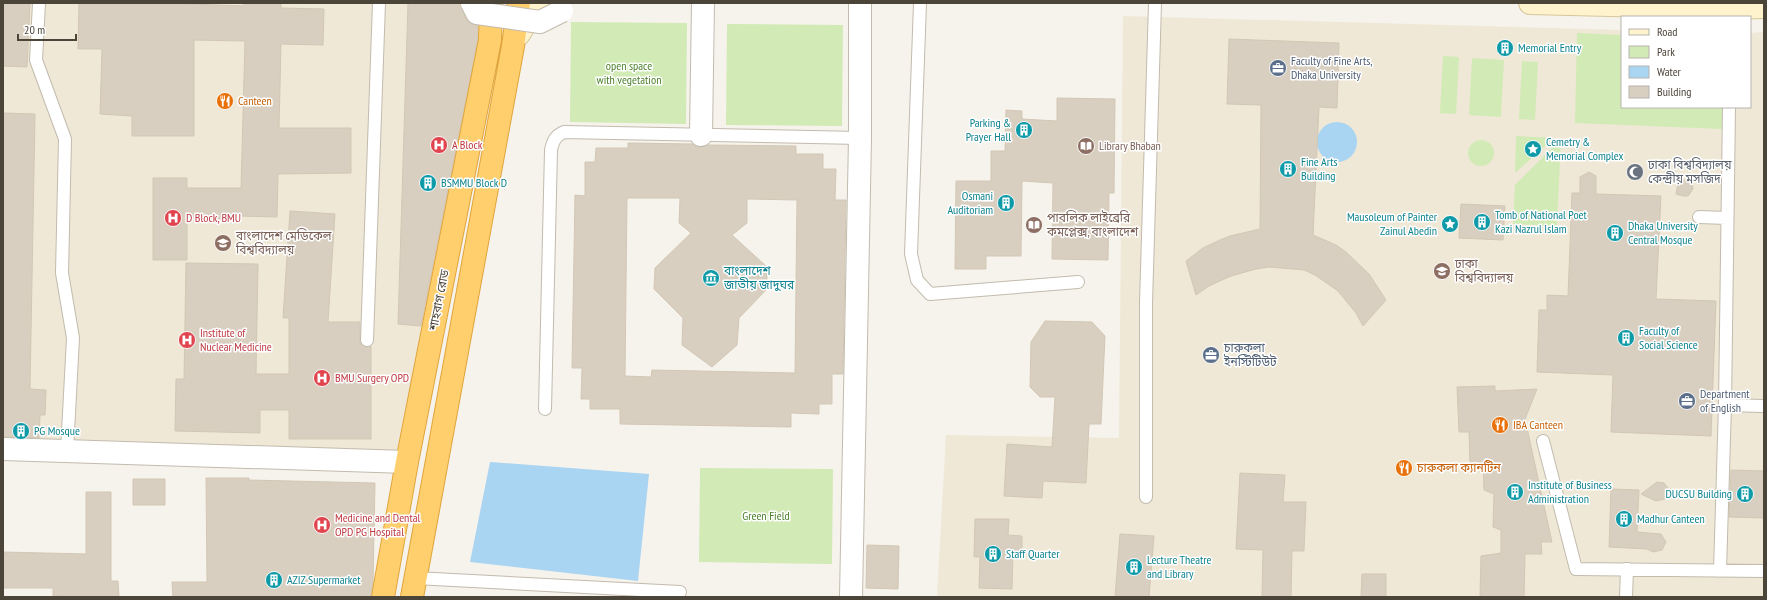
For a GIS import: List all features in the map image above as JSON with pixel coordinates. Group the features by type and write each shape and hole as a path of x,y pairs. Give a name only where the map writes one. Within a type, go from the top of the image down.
{"highway":[{"path":"485,3 490,40"},
{"name":"শাহবাগ রোড","path":"384,597 407,462 490,40 491,3"},
{"path":"414,588 519,3"}],"main road":[{"path":"512,46 523,3"},
{"path":"1530,3 1730,9 1764,7"},
{"path":"512,46 531,14 553,7"}],"street":[{"path":"472,3 477,13 540,22 553,7"},
{"path":"701,135 703,3"},
{"path":"852,597 860,138 860,3"},
{"path":"3,449 407,462"}],"lane":[{"path":"39,3 36,60 66,140 62,273 72,338 67,451"},
{"path":"367,340 379,3"},
{"path":"920,3 911,254 917,280 930,294 1078,282"},
{"path":"1146,498 1146,303 1155,3"},
{"path":"1720,571 1725,405 1729,108"},
{"path":"545,409 551,150 553,141 557,135 564,132 860,138"},
{"path":"1699,216 1727,218"},
{"path":"1725,405 1764,406"},
{"path":"1543,441 1576,568 1764,571"},
{"path":"1626,597 1627,569"},
{"path":"414,588 680,592"}],"shaded area":[{"name":"বাংলাদেশ মেডিকেল বিশ্ববিদ্যালয়","path":"3,3 473,3 482,38 401,457 3,448"},
{"name":"ঢাকা বিশ্ববিদ্যালয়","path":"1123,16 1621,30 1621,108 1751,108 1751,33 1764,32 1764,597 937,597 946,435 1119,438"}],"green space":[{"name":"open space with vegetation","path":"571,22 687,23 686,124 570,122"},
{"path":"727,24 843,25 842,126 726,125"},
{"path":"1577,33 1621,35 1621,108 1723,108 1722,129 1575,123"},
{"path":"1443,56 1459,57 1456,114 1440,113"},
{"path":"1472,58 1504,60 1501,117 1469,115"},
{"path":"1522,61 1538,62 1535,120 1519,119"},
{"path":"1516,136 1554,138 1515,173"},
{"path":"1561,139 1557,226 1513,224 1515,185"},
{"path":"1481,140 1490,144 1494,153 1490,162 1481,166 1472,162 1468,153 1472,144"},
{"name":"Green Field","path":"700,468 833,469 832,564 699,562"}],"water":[{"path":"1333,122 1341,122 1348,125 1354,131 1357,142 1354,153 1348,159 1341,162 1333,162 1326,159 1320,153 1317,146 1317,138 1320,131 1326,125"},
{"path":"490,462 649,474 638,581 470,562"}],"building":[{"path":"3,3 30,3 27,67 3,66"},
{"path":"79,3 164,3 244,6 244,3 281,3 281,8 324,9 323,45 281,44 279,128 351,128 351,173 278,174 277,217 237,216 237,219 187,218 187,260 153,260 153,178 187,178 187,188 241,188 245,41 194,40 194,136 132,136 132,116 100,114 102,49 78,49"},
{"name":"BSMMU Block D","path":"408,3 460,3 466,19 470,23 478,26 478,39 421,326 398,324"},
{"name":"Fine Arts Building","path":"1229,39 1339,43 1337,108 1319,107 1313,235 1336,245 1346,252 1369,274 1386,300 1363,326 1356,313 1338,291 1315,275 1304,270 1269,267 1256,269 1231,276 1209,286 1196,295 1186,261 1203,248 1220,240 1230,236 1260,229 1261,105 1227,104"},
{"path":"1057,98 1115,99 1114,193 1109,193 1108,260 1052,259 1053,183 1022,181 1021,256 986,256 986,269 955,269 956,181 991,181 991,151 1005,151 1006,110 1022,111 1022,119 1057,121"},
{"path":"3,113 35,114 30,389 46,390 45,415 40,415 39,438 3,437"},
{"name":"বাংলাদেশ জাতীয় জাদুঘর","path":"628,143 693,144 700,147 709,145 796,146 796,154 823,154 823,169 836,169 835,200 846,200 843,374 832,374 832,404 819,404 819,414 791,413 791,427 620,424 620,409 590,409 590,399 581,399 582,368 572,368 575,195 585,196 585,162 595,162 596,148 628,148","holes":["627,198 680,198 679,223 691,233 655,268 654,289 683,318 682,345 712,367 737,345 739,318 767,289 767,267 732,235 747,223 747,199 797,200 795,373 652,370 651,377 625,376"]},
{"name":"Faculty of Social Science","path":"1589,172 1596,176 1596,194 1661,196 1656,299 1716,301 1711,436 1611,432 1613,375 1537,372 1539,310 1547,310 1547,295 1568,296 1572,193 1580,193 1580,177"},
{"path":"1683,180 1689,180 1692,184 1693,189 1688,196 1676,194 1678,183"},
{"name":"Tomb of National Poet Kazi Nazrul Islam","path":"1461,204 1505,206 1503,240 1459,238"},
{"path":"290,211 335,214 328,322 360,322 360,343 363,347 371,346 371,439 289,439 289,410 260,410 260,433 175,431 176,379 184,379 186,263 258,264 256,374 289,374 289,318 283,318"},
{"path":"1045,321 1092,322 1105,336 1101,424 1089,424 1086,483 1043,481 1042,498 1004,496 1007,444 1052,447 1055,397 1040,397 1030,387 1031,342"},
{"name":"Institute of Business Administration","path":"1495,386 1495,391 1537,389 1525,419 1552,542 1541,542 1542,554 1525,554 1524,597 1480,597 1481,556 1501,553 1501,530 1493,527 1494,494 1484,490 1483,462 1470,463 1469,432 1459,432 1457,387"},
{"name":"DUCSU Building","path":"1731,470 1764,471 1764,518 1729,517"},
{"path":"1240,473 1285,475 1283,502 1306,502 1304,551 1292,551 1291,597 1262,597 1263,550 1236,549"},
{"path":"206,478 249,478 249,480 375,483 373,584 371,597 173,597 172,582 207,582"},
{"path":"133,479 165,479 165,505 133,505"},
{"path":"1657,482 1664,483 1668,488 1668,494 1665,499 1656,501 1641,494"},
{"name":"Madhur Canteen","path":"1611,489 1639,490 1637,532 1661,534 1666,542 1662,550 1653,552 1647,549 1609,547"},
{"path":"86,492 111,492 111,581 118,581 119,597 62,597 53,596 53,588 3,588 3,552 86,554"},
{"name":"Staff Quarter","path":"975,519 1009,519 1008,535 1022,536 1022,551 1013,550 1012,589 979,588 980,557 974,557"},
{"name":"Lecture Theatre and Library","path":"1120,534 1154,536 1149,597 1115,597"},
{"path":"867,545 899,546 898,589 866,588"},
{"path":"1362,574 1386,574 1386,597 1361,597"}],"place":[{"name":"Memorial Entry","path":"1505,48"},
{"name":"Faculty of Fine Arts, Dhaka University","path":"1278,68"},
{"name":"Canteen","path":"225,101"},
{"name":"Parking & Prayer Hall","path":"1024,130"},
{"name":"A Block","path":"439,145"},
{"name":"Library Bhaban","path":"1086,146"},
{"name":"Cemetry & Memorial Complex","path":"1533,149"},
{"name":"Fine Arts Building","path":"1288,169"},
{"name":"ঢাকা বিশ্ববিদ্যালয় কেন্দ্রীয় মসজিদ","path":"1635,172"},
{"name":"BSMMU Block D","path":"428,183"},
{"name":"Osmani Auditoriam","path":"1006,203"},
{"name":"D Block, BMU","path":"173,218"},
{"name":"Tomb of National Poet Kazi Nazrul Islam","path":"1482,222"},
{"name":"Mausoleum of Painter Zainul Abedin","path":"1450,224"},
{"name":"পাবলিক লাইব্রেরি কমপ্লেক্স, বাংলাদেশ","path":"1034,225"},
{"name":"Dhaka University Central Mosque","path":"1615,233"},
{"name":"বাংলাদেশ মেডিকেল বিশ্ববিদ্যালয়","path":"223,243"},
{"name":"ঢাকা বিশ্ববিদ্যালয়","path":"1442,271"},
{"name":"বাংলাদেশ জাতীয় জাদুঘর","path":"711,278"},
{"name":"Faculty of Social Science","path":"1626,338"},
{"name":"Institute of Nuclear Medicine","path":"187,340"},
{"name":"চারুকলা ইনস্টিটিউট","path":"1211,355"},
{"name":"BMU Surgery OPD","path":"322,378"},
{"name":"Department of English","path":"1687,401"},
{"name":"IBA Canteen","path":"1500,425"},
{"name":"PG Mosque","path":"21,431"},
{"name":"চারুকলা ক্যানটিন","path":"1404,468"},
{"name":"Institute of Business Administration","path":"1515,492"},
{"name":"DUCSU Building","path":"1745,494"},
{"name":"Madhur Canteen","path":"1624,519"},
{"name":"Medicine and Dental OPD PG Hospital","path":"322,525"},
{"name":"Staff Quarter","path":"993,554"},
{"name":"Lecture Theatre and Library","path":"1134,567"},
{"name":"AZIZ Supermarket","path":"274,580"}]}
